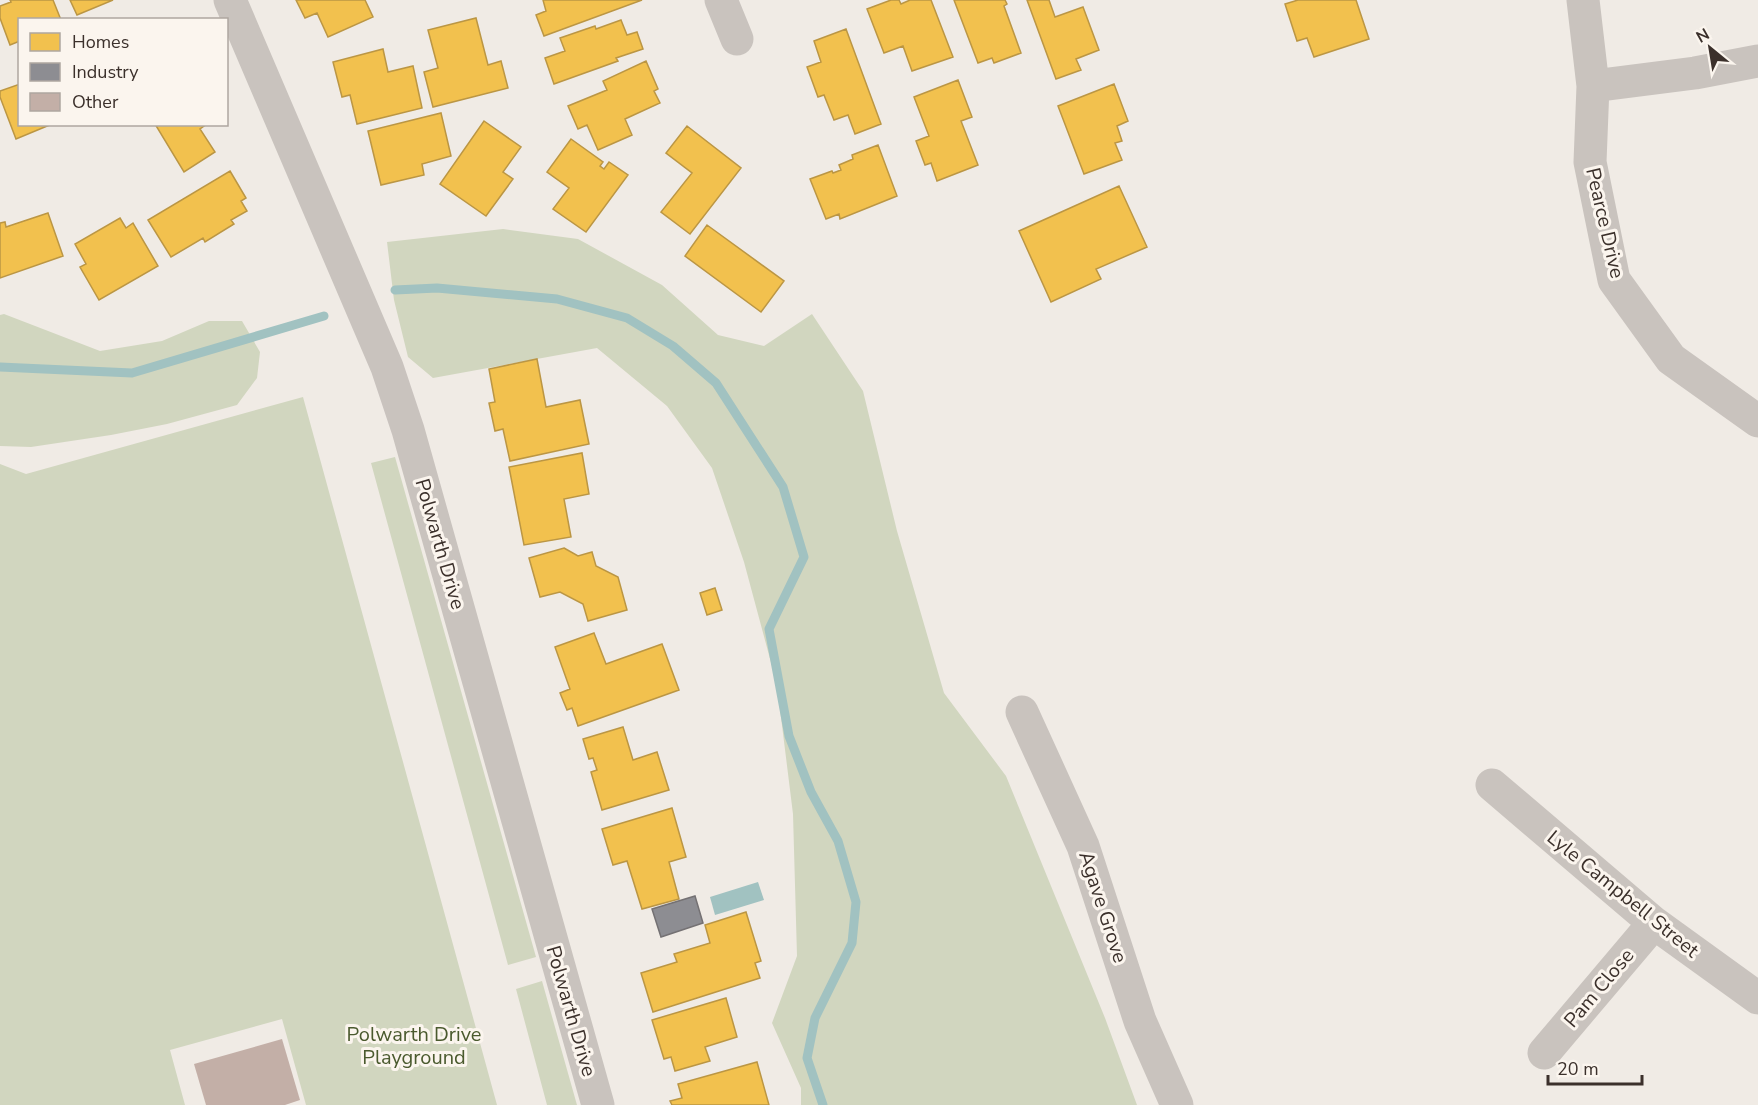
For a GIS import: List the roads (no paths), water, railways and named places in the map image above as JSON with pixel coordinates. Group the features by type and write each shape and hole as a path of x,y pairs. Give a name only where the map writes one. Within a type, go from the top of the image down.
{"street":[{"name":"Polwarth Drive","path":"230,0 387,366 408,430 598,1105"},
{"name":"Pearce Drive","path":"1583,0 1593,86 1590,162 1614,280 1671,359 1758,421"},
{"path":"726,2 737,39"},
{"path":"1593,86 1695,73 1758,61"},
{"name":"Agave Grove","path":"1022,712 1083,846 1140,1021 1177,1105"},
{"name":"Lyle Campbell Street","path":"1492,785 1654,922 1758,998"},
{"name":"Pam Close","path":"1544,1053 1654,922"}],"water":[{"path":"758,882 764,900 715,915 710,897"}],"waterway":[{"path":"395,290 437,288 557,299 627,318 673,346 716,383 783,487 804,557 769,629 789,736 811,792 838,841 856,902 852,943 815,1018 807,1058 823,1105"},
{"path":"0,367 132,373 324,316"}],"park label":[{"name":"Polwarth Drive Playground","path":"414,1046"}]}
